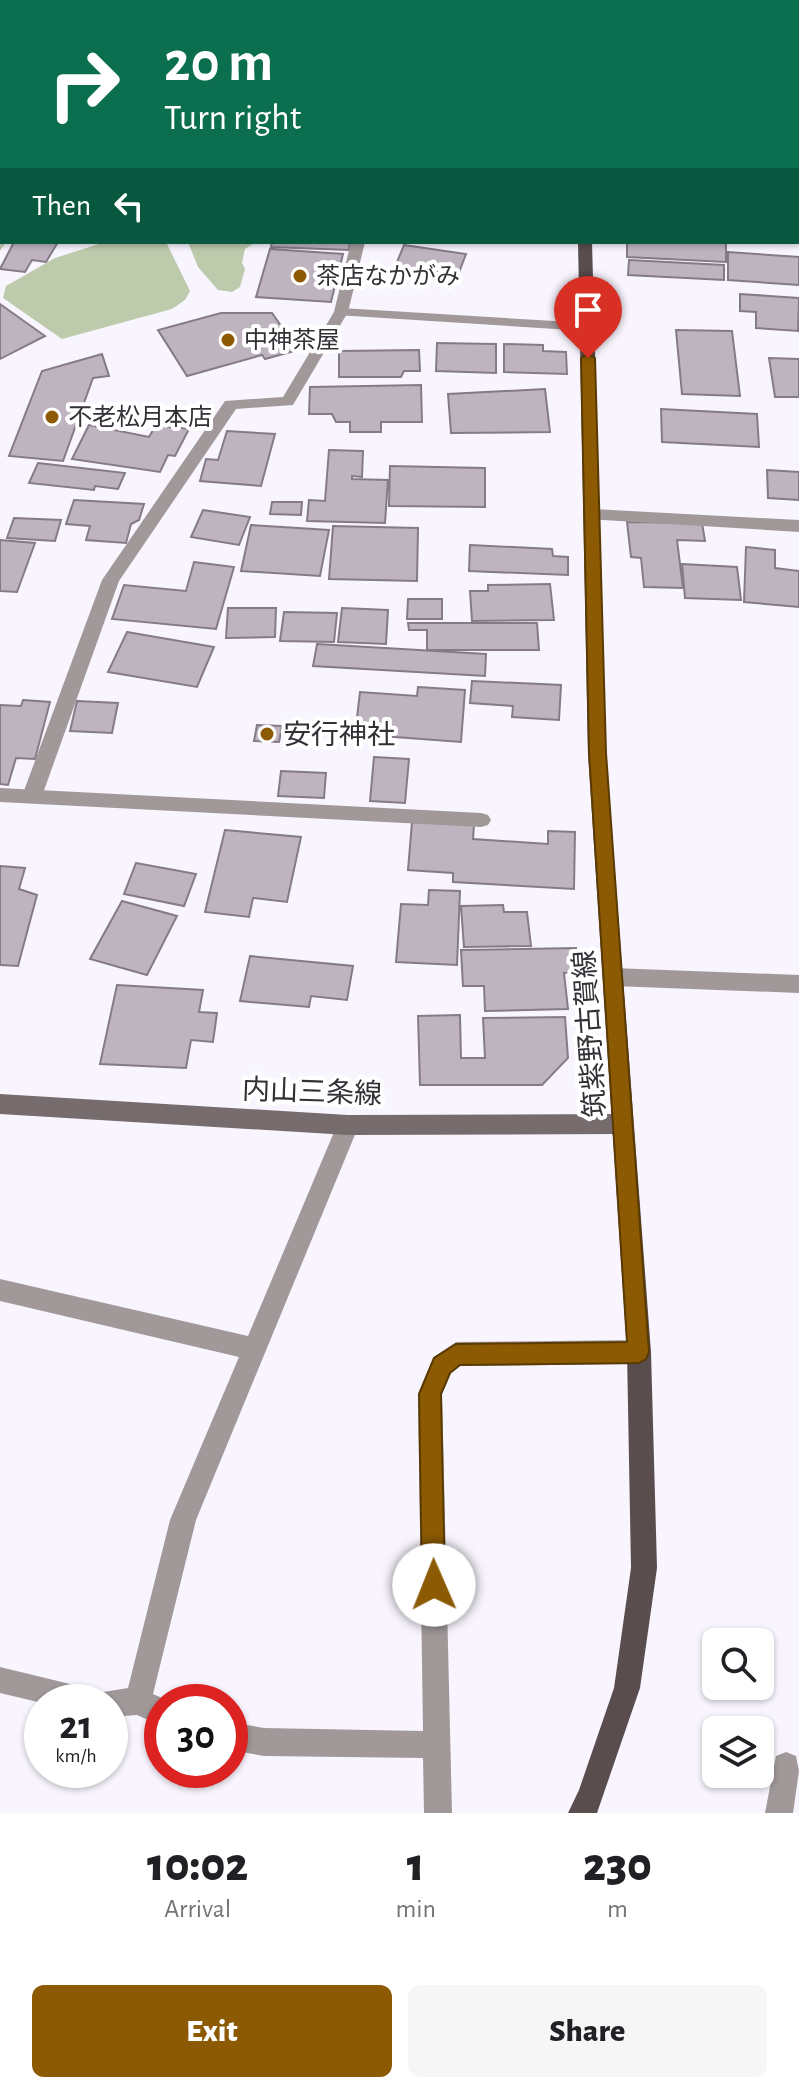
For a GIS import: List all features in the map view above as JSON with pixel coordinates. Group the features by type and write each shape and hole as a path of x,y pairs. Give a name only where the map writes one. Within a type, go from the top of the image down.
{"main road":[{"name":"筑紫野古賀線","path":"582,1813 591,1796 627,1688 644,1568 639,1352 597,753 585,244"},
{"name":"内山三条線","path":"0,1104 348,1125 622,1124"}],"street":[{"path":"32,796 111,580 231,404 288,402 341,312 358,244"},
{"path":"341,312 587,327"},
{"path":"593,515 799,526"},
{"path":"0,795 481,820"},
{"path":"613,977 799,984"},
{"path":"154,1684 183,1520 348,1125"},
{"path":"0,1290 255,1349"},
{"path":"438,1813 430,1394 442,1365 456,1354 639,1352"},
{"path":"0,1680 24,1686"},
{"path":"248,1739 437,1745"},
{"path":"779,1813 786,1766"}],"green space":[{"path":"99,244 167,244 190,291 185,300 172,309 62,339 3,298 6,286 55,258"},
{"path":"189,244 253,244 245,249 242,263 245,269 240,287 232,292 218,290 198,267"}],"building":[{"path":"13,244 57,244 46,262 32,260 25,272 0,269"},
{"path":"272,244 350,244 349,250 271,247"},
{"path":"627,244 726,244 726,262 627,257"},
{"path":"404,245 466,254 458,275 395,267"},
{"name":"茶店なかがみ","path":"270,249 343,254 331,302 256,297"},
{"path":"728,252 799,257 799,285 728,280"},
{"path":"629,260 724,265 724,280 628,275"},
{"path":"740,294 799,298 798,331 756,328 756,312 740,311"},
{"path":"0,304 45,336 0,359"},
{"name":"中神茶屋","path":"221,313 272,313 298,350 265,359 262,355 187,376 158,330"},
{"path":"676,330 732,331 740,396 682,394"},
{"path":"437,343 496,344 496,373 436,371"},
{"path":"504,344 543,345 543,351 566,352 567,374 504,372"},
{"path":"419,350 420,371 404,371 401,377 339,377 339,351"},
{"name":"不老松月本店","path":"102,354 109,376 93,378 63,461 9,456 42,371"},
{"path":"769,358 799,359 799,397 775,397"},
{"path":"421,385 422,422 381,422 381,432 350,432 350,422 336,422 332,414 309,414 310,387"},
{"path":"545,389 550,432 451,433 448,394"},
{"path":"661,409 757,414 759,447 662,442"},
{"path":"89,425 149,437 156,425 189,429 175,456 168,455 160,472 72,459"},
{"path":"227,431 275,434 261,486 200,481 206,459 218,460"},
{"path":"329,450 363,451 362,477 352,476 352,479 388,480 385,523 307,521 309,500 325,501"},
{"path":"38,463 125,473 118,489 95,486 94,490 29,483"},
{"path":"390,466 485,468 485,507 389,506"},
{"path":"767,470 799,472 799,500 768,498"},
{"path":"74,500 144,504 139,520 131,524 126,543 86,540 90,526 66,524"},
{"path":"272,502 302,502 301,515 270,514"},
{"path":"203,510 250,517 239,545 191,537"},
{"path":"14,518 61,520 55,541 7,538"},
{"path":"627,522 702,523 705,541 677,540 683,588 644,587 641,558 631,557"},
{"path":"251,525 329,530 320,576 241,571"},
{"path":"333,526 418,528 417,581 329,579"},
{"path":"0,540 35,543 17,592 0,591"},
{"path":"470,545 552,549 553,556 568,557 568,575 469,571"},
{"path":"746,547 775,550 775,568 799,571 799,607 744,602"},
{"path":"194,562 234,567 216,629 112,619 124,585 186,591"},
{"path":"682,564 737,567 741,600 685,598"},
{"path":"550,584 554,620 472,621 470,591 488,591 488,585"},
{"path":"408,599 442,599 442,619 407,619"},
{"path":"228,608 276,608 275,637 226,638"},
{"path":"342,608 388,610 386,644 338,642"},
{"path":"284,612 337,613 334,642 280,641"},
{"path":"408,623 537,623 539,650 427,650 427,630 409,630"},
{"path":"127,632 214,647 197,687 108,672"},
{"path":"317,644 486,654 485,676 313,666"},
{"path":"472,681 561,685 559,720 512,717 513,706 470,703"},
{"path":"418,687 465,690 461,742 355,734 360,692 417,696"},
{"path":"23,700 50,702 35,759 16,758 8,785 0,784 0,705 21,706"},
{"path":"77,701 118,703 112,733 70,731"},
{"path":"257,725 282,726 279,742 254,741"},
{"path":"374,757 409,759 405,803 370,801"},
{"path":"281,771 326,773 324,798 278,796"},
{"path":"412,822 474,825 473,839 548,844 548,831 575,832 574,889 453,882 453,873 408,870"},
{"path":"225,830 301,837 287,902 253,898 249,917 205,912"},
{"path":"136,863 196,874 184,906 124,894"},
{"path":"0,866 25,868 19,889 37,895 18,966 0,965"},
{"path":"429,890 460,891 457,965 396,962 401,904 428,905"},
{"path":"122,901 177,916 147,975 90,959"},
{"path":"503,905 504,912 527,912 531,946 464,947 461,906"},
{"path":"576,948 578,972 564,973 568,1009 485,1011 484,986 463,986 461,950"},
{"path":"250,956 353,966 347,1000 311,996 309,1007 240,1001"},
{"path":"117,985 203,990 199,1012 217,1013 213,1042 191,1040 186,1068 100,1064"},
{"path":"460,1015 461,1058 485,1058 483,1018 565,1017 568,1058 542,1085 420,1085 418,1016"}],"place":[{"name":"茶店なかがみ","path":"300,276"},
{"name":"中神茶屋","path":"228,340"},
{"name":"不老松月本店","path":"52,417"},
{"name":"安行神社","path":"267,734"}],"route":[{"path":"434,1585 430,1394 442,1365 456,1354 639,1352 597,753 588,358"}]}
